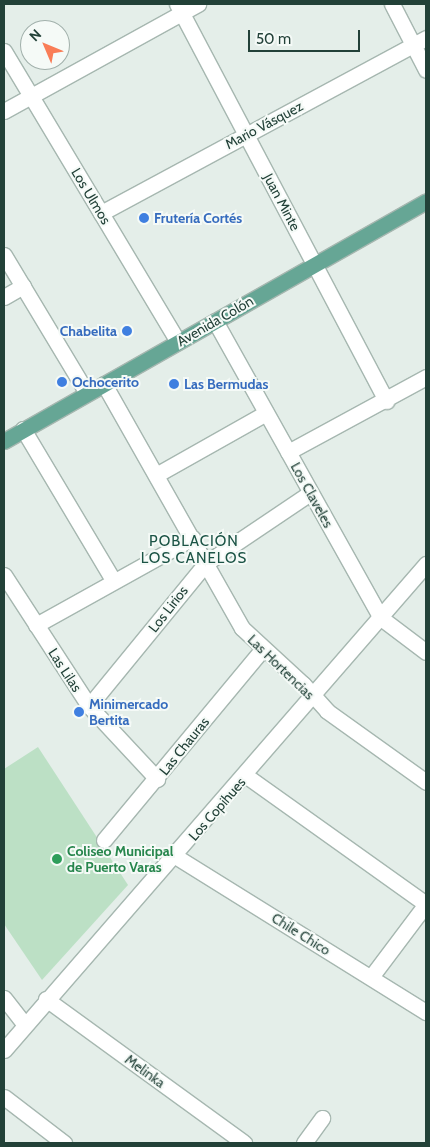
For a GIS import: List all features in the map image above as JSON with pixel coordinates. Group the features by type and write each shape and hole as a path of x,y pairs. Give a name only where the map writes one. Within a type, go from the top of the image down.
{"main road":[{"name":"Avenida Colón","path":"5,436 24,429 426,201"}],"street":[{"path":"4,111 180,8 198,4"},
{"path":"392,4 420,42 426,70"},
{"name":"Juan Minte","path":"180,8 386,401"},
{"name":"Mario Vásquez","path":"101,213 420,42"},
{"name":"Los Ulmos","path":"4,51 178,342"},
{"path":"4,254 87,393"},
{"path":"4,297 22,286"},
{"name":"Los Claveles","path":"216,321 381,618 426,652"},
{"path":"288,452 386,401 426,377"},
{"name":"Las Hortencias","path":"104,384 206,563 234,617 262,650 327,711 426,782"},
{"path":"156,475 266,413"},
{"path":"24,429 113,580"},
{"name":"Los Lirios","path":"89,706 206,563 310,493"},
{"path":"36,625 113,580 192,538"},
{"name":"Los Copihues","path":"4,1050 46,999 175,856 314,697 426,564"},
{"name":"Las Lilas","path":"4,575 89,706 157,779"},
{"name":"Las Chauras","path":"104,840 157,779 262,650"},
{"path":"245,776 426,904 371,978"},
{"name":"Chile Chico","path":"175,856 426,1012"},
{"path":"4,998 25,1025"},
{"name":"Melinka","path":"46,999 244,1143"},
{"path":"4,1097 64,1143"},
{"path":"304,1143 322,1118"}],"green space":[{"name":"Coliseo Municipal de Puerto Varas","path":"38,747 128,885 42,980 4,924 4,769"}],"place":[{"name":"Frutería Cortés","path":"144,218"},
{"name":"Chabelita","path":"127,331"},
{"name":"Ochocerito","path":"62,382"},
{"name":"Las Bermudas","path":"174,384"},
{"name":"Minimercado Bertita","path":"79,712"},
{"name":"Coliseo Municipal de Puerto Varas","path":"57,859"}],"district":[{"name":"POBLACIÓN LOS CANELOS","path":"194,550"}]}
